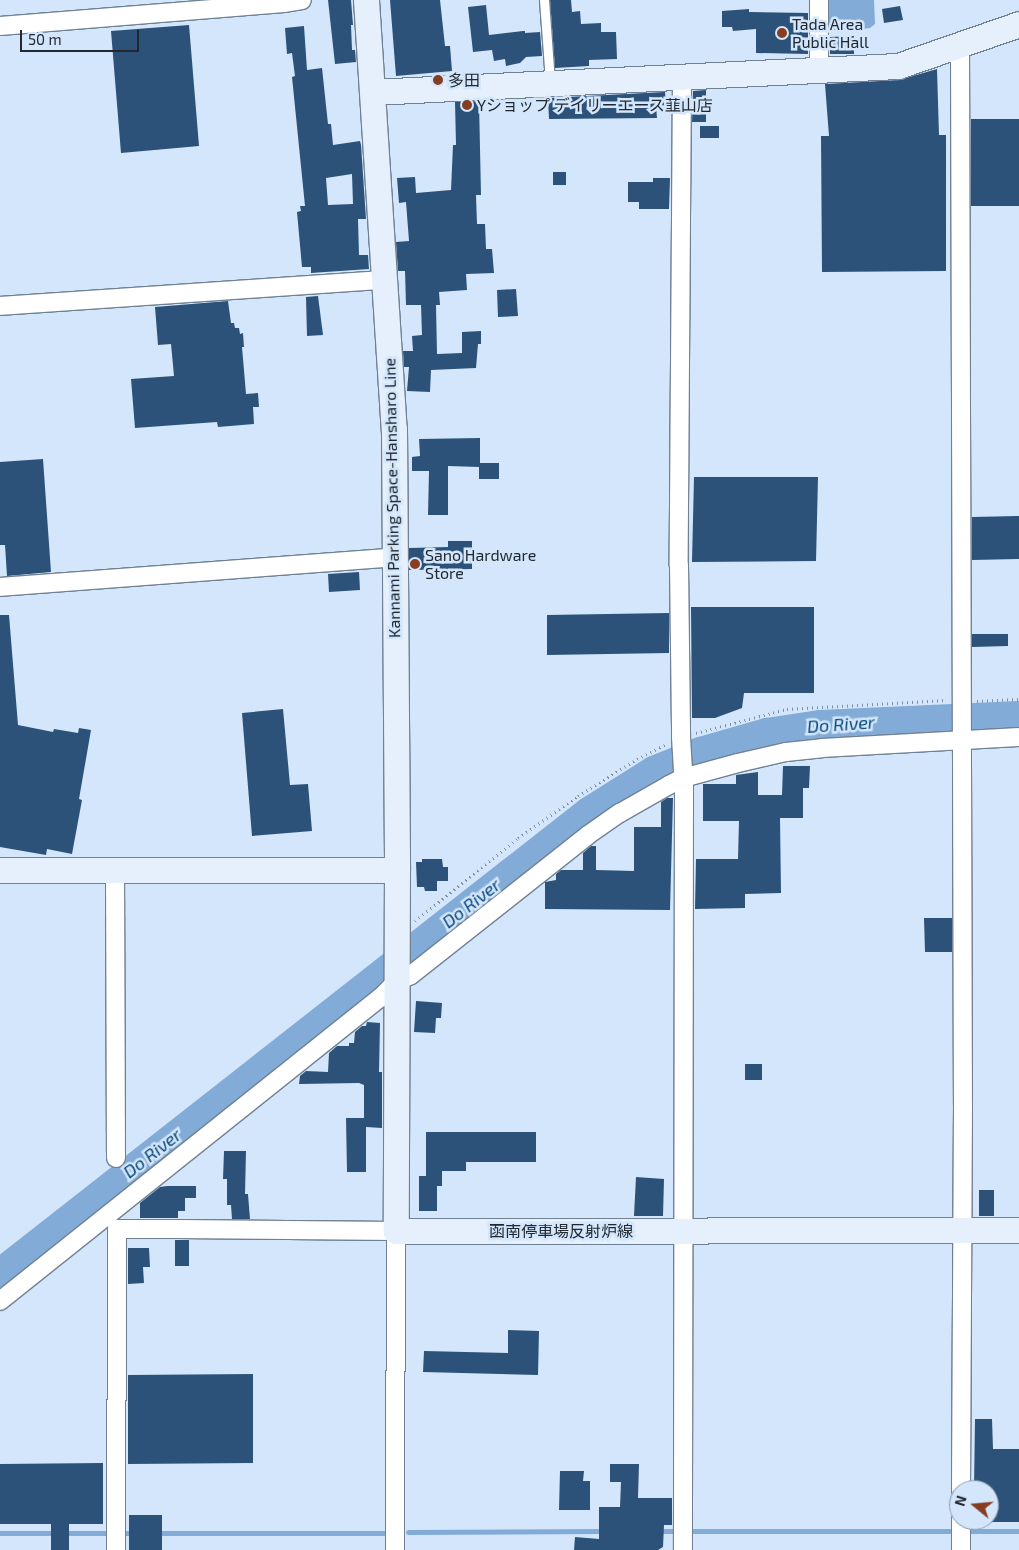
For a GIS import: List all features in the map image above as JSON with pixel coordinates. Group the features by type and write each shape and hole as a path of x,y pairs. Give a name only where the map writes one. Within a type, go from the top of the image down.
{"main road":[{"name":"Kannami Parking Space-Hansharo Line","path":"366,0 394,429 397,980"},
{"path":"373,92 898,66 1019,24"},
{"path":"0,870 397,870"},
{"path":"396,1231 397,980"},
{"name":"函南停車場反射炉線","path":"396,1231 1019,1230"}],"street":[{"path":"0,26 284,4 302,0"},
{"path":"818,0 819,69"},
{"path":"960,45 962,699 961,1480"},
{"path":"682,76 679,556 683,775 684,1550"},
{"path":"0,306 384,280"},
{"path":"0,587 395,557"},
{"path":"0,1300 113,1221 380,998 397,980 412,975 588,835 620,813 683,775 786,752 962,738 1019,737"},
{"path":"115,869 116,1158"},
{"path":"113,1221 396,1231 395,1550"},
{"path":"113,1221 116,1550"},
{"path":"961,1530 961,1550"}],"lane":[{"path":"544,0 550,83"}],"water":[{"path":"827,0 874,0 875,24 870,28 856,30 830,30 827,26"}],"building":[{"path":"328,0 351,0 352,50 355,50 356,62 335,64"},
{"path":"390,0 440,0 445,46 450,46 452,71 396,76"},
{"path":"550,0 571,0 572,12 580,11 581,24 601,23 601,32 616,32 617,59 589,60 589,66 555,68"},
{"path":"486,5 489,35 523,31 525,33 540,32 542,56 526,57 520,63 506,66 505,59 494,61 492,50 473,52 468,7"},
{"path":"900,6 903,20 884,23 882,9"},
{"name":"Tada Area Public Hall","path":"749,9 749,12 808,13 808,54 756,53 756,29 733,31 732,27 722,27 722,11"},
{"path":"189,25 199,146 121,153 111,31"},
{"path":"304,26 307,70 322,68 328,124 331,124 333,145 360,141 366,219 358,219 359,255 368,255 369,269 311,273 311,267 302,267 297,212 301,211 300,206 305,206 292,77 295,76 292,53 287,54 285,28","holes":["352,174 353,204 328,205 326,178"]},
{"path":"854,36 854,54 830,54 830,37"},
{"path":"937,69 939,135 946,135 946,271 822,272 821,136 829,136 825,84 899,80"},
{"path":"706,90 706,122 692,122 693,91"},
{"path":"665,92 666,105 656,106 657,118 549,119 548,98"},
{"path":"479,101 481,195 476,195 477,224 485,224 486,249 492,249 494,273 466,274 467,290 439,292 440,305 436,305 437,354 462,353 462,332 481,331 481,344 478,344 476,368 431,370 430,392 407,391 409,367 404,367 403,351 413,351 412,336 422,335 421,305 406,305 405,271 398,271 396,242 409,241 406,202 399,203 397,178 415,177 416,193 451,190 453,145 456,145 455,102"},
{"path":"971,119 1019,119 1019,206 971,206"},
{"path":"700,126 719,126 719,138 700,138"},
{"path":"553,172 566,172 566,185 553,185"},
{"path":"653,178 670,178 669,209 639,209 639,202 628,202 628,182 653,182"},
{"path":"516,289 518,316 498,317 497,290"},
{"path":"318,296 323,335 307,336 306,297"},
{"path":"228,301 231,323 234,323 235,328 239,328 240,334 243,333 244,347 242,347 246,394 258,393 259,407 253,407 254,424 218,427 217,422 135,428 131,379 174,376 171,344 158,345 155,307"},
{"path":"480,438 480,463 499,463 499,479 479,479 479,467 448,466 448,515 428,515 429,471 412,471 412,457 420,456 419,439"},
{"path":"43,459 51,572 7,576 5,545 0,545 0,462"},
{"path":"694,477 818,477 816,561 692,562"},
{"path":"1019,516 1019,559 972,560 972,517"},
{"path":"448,541 472,541 472,569 409,570 409,548 448,547"},
{"path":"359,572 360,590 329,592 328,574"},
{"path":"691,607 814,607 814,693 744,693 742,708 715,718 692,718"},
{"path":"669,613 669,653 547,655 547,615"},
{"path":"0,615 9,615 18,725 53,732 54,729 78,733 79,728 91,730 79,799 82,800 72,854 47,849 46,855 0,847"},
{"path":"972,634 1008,634 1008,646 972,647"},
{"path":"283,709 290,785 308,784 312,831 252,836 242,713"},
{"path":"783,766 810,766 809,788 803,788 803,818 780,818 781,893 745,894 745,908 695,909 696,859 738,859 739,821 703,821 703,784 736,784 736,775 758,772 758,795 782,795"},
{"path":"667,798 673,798 670,910 545,909 545,882 556,880 556,874 561,870 583,870 583,853 591,846 596,846 596,870 634,871 634,827 661,827 661,802"},
{"path":"422,859 442,859 443,867 448,867 448,881 437,881 437,891 425,891 424,887 417,887 416,862 422,862"},
{"path":"924,918 952,918 952,952 925,952"},
{"path":"416,1001 442,1003 441,1018 436,1018 435,1033 414,1032"},
{"path":"367,1022 380,1023 379,1072 382,1072 382,1128 366,1127 366,1172 347,1172 346,1118 364,1118 364,1085 359,1083 299,1084 300,1076 306,1071 328,1072 329,1053 337,1046 349,1046 349,1043 354,1043 355,1032 362,1026 366,1026"},
{"path":"745,1064 762,1064 762,1080 745,1080"},
{"path":"426,1132 536,1132 536,1162 466,1162 466,1171 442,1171 442,1186 437,1186 437,1211 419,1211 419,1176 426,1176"},
{"path":"224,1151 246,1151 245,1194 248,1194 250,1219 232,1219 231,1205 227,1205 227,1179 223,1179"},
{"path":"636,1177 664,1179 663,1216 634,1216"},
{"path":"196,1186 196,1198 185,1198 185,1211 178,1211 178,1218 140,1218 140,1203 160,1187"},
{"path":"979,1190 994,1190 994,1216 979,1216"},
{"path":"175,1240 189,1240 189,1266 175,1266"},
{"path":"128,1248 149,1248 150,1267 143,1267 144,1283 128,1284"},
{"path":"508,1330 539,1331 538,1375 423,1372 424,1351 508,1353"},
{"path":"253,1374 253,1463 128,1464 128,1375"},
{"path":"975,1419 992,1419 993,1449 1019,1449 1019,1522 999,1522 999,1480 974,1480"},
{"path":"103,1463 103,1524 69,1524 69,1550 51,1550 51,1524 0,1524 0,1464"},
{"path":"610,1464 639,1464 638,1498 672,1498 672,1525 664,1525 663,1547 658,1550 574,1550 575,1537 599,1539 599,1507 620,1507 621,1482 610,1482"},
{"path":"560,1471 584,1471 583,1481 590,1481 590,1510 559,1510"},
{"path":"129,1515 162,1515 162,1550 129,1550"}],"waterway":[{"name":"Do River","path":"0,1272 588,811 653,770 700,751 766,732 820,724 1019,715"},
{"path":"408,1532 604,1531"},
{"path":"657,1531 1019,1531"},
{"path":"0,1533 134,1533"},
{"path":"157,1533 389,1533"}],"place":[{"name":"Tada Area Public Hall","path":"782,33"},
{"name":"多田","path":"438,80"},
{"name":"Yショップ デイリーエース韮山店","path":"467,105"},
{"name":"Sano Hardware Store","path":"415,564"}]}
